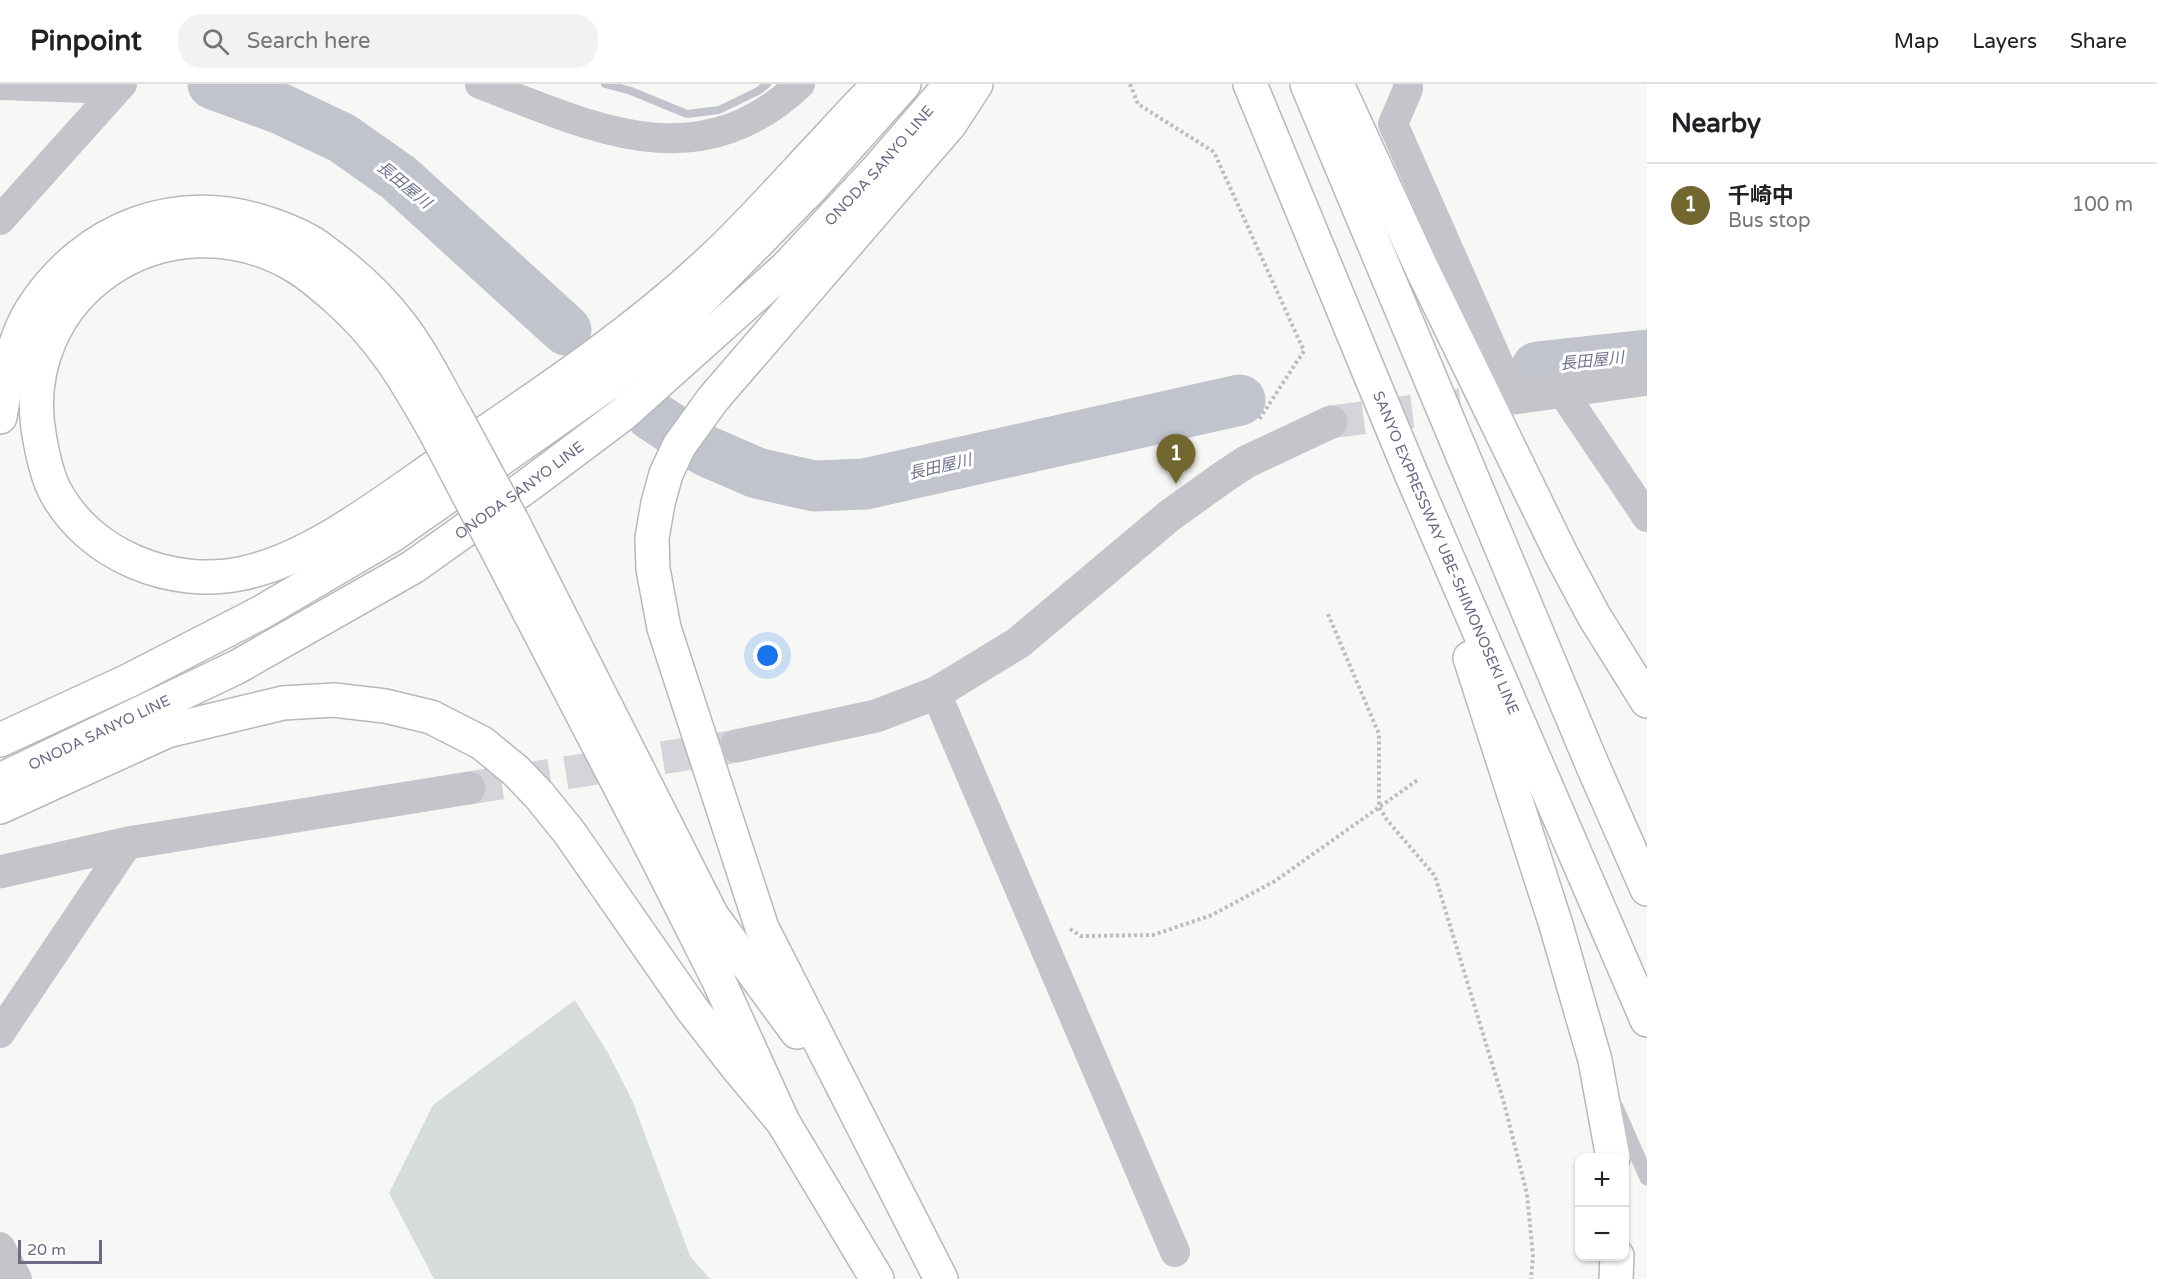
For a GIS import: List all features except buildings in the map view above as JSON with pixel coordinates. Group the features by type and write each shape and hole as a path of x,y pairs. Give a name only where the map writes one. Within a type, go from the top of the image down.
{"main road":[{"path":"446,425 406,380 383,346 359,318 295,266 255,248 218,242 181,242 153,248 104,271 73,300 50,338 38,379 35,405 42,454 53,487 67,509 101,543 122,556 150,568 206,578 239,574 266,567 302,553 384,502 563,379 646,317 721,251 881,84"},
{"path":"0,741 130,680 272,607 391,536 606,385 682,319 812,187 904,84"},
{"name":"ONODA SANYO LINE","path":"0,780 237,667 413,567 527,486 623,414 786,268 877,170 951,84"},
{"path":"941,1279 762,928 664,628 653,569 652,538 666,474 679,446 712,399 950,124 976,84"},
{"name":"SANYO EXPRESSWAY UBE-SHIMONOSEKI LINE","path":"1250,84 1410,471 1647,1020"},
{"path":"1307,84 1647,889"},
{"path":"1337,84 1424,273 1561,554 1594,616 1639,690"},
{"path":"0,417 6,376 31,311 66,267 85,250 112,234 143,221 177,213 214,213 254,218 320,247 378,298 401,325 446,425 501,530 712,916 856,1114"},
{"path":"1410,471 1556,925 1595,1060 1612,1153"},
{"path":"501,530 718,979 783,1122 877,1279"},
{"path":"0,807 167,731 283,702 334,700 385,706 432,717 482,743 516,771 539,795 569,832 692,1009 783,1122"},
{"path":"1616,1279 1617,1261"}],"street":[{"path":"480,84 556,113 621,134 653,139 676,139 734,127 764,113 800,84"},
{"path":"1408,84 1393,124 1514,398 1647,379"},
{"path":"0,85 119,86"},
{"path":"0,220 119,86"},
{"path":"1561,390 1647,517"},
{"path":"736,746 876,716 936,693 1018,644 1169,516 1222,478 1246,462 1331,422"},
{"path":"936,693 1176,1252"},
{"path":"0,872 128,843 469,788"},
{"path":"0,1033 128,843"},
{"path":"0,1247 17,1279"}],"lane":[{"path":"1639,690 1647,719"},
{"path":"1595,1060 1647,1178"}],"path":[{"path":"1130,84 1138,104 1214,152 1304,351 1253,429"},
{"path":"1328,614 1379,734 1379,807 1387,820 1435,876 1504,1103 1527,1194 1533,1256 1532,1279"},
{"path":"1062,924 1081,936 1153,934 1212,915 1275,882 1419,779"}],"shaded area":[{"path":"575,1000 608,1053 633,1102 690,1256 710,1279 434,1279 389,1193 433,1105"}],"waterway":[{"name":"長田屋川","path":"213,84 281,109 342,138 399,178 566,330"},
{"path":"605,84 631,91 687,114 719,110 758,91 767,84"},
{"name":"長田屋川","path":"1537,367 1647,355"},
{"name":"長田屋川","path":"651,415 706,451 757,473 814,486 865,484 1240,400"}],"tunnel":[{"path":"1331,422 1514,398"},
{"path":"469,788 731,747"}],"place":[{"name":"千崎中","path":"1176,484"}]}
